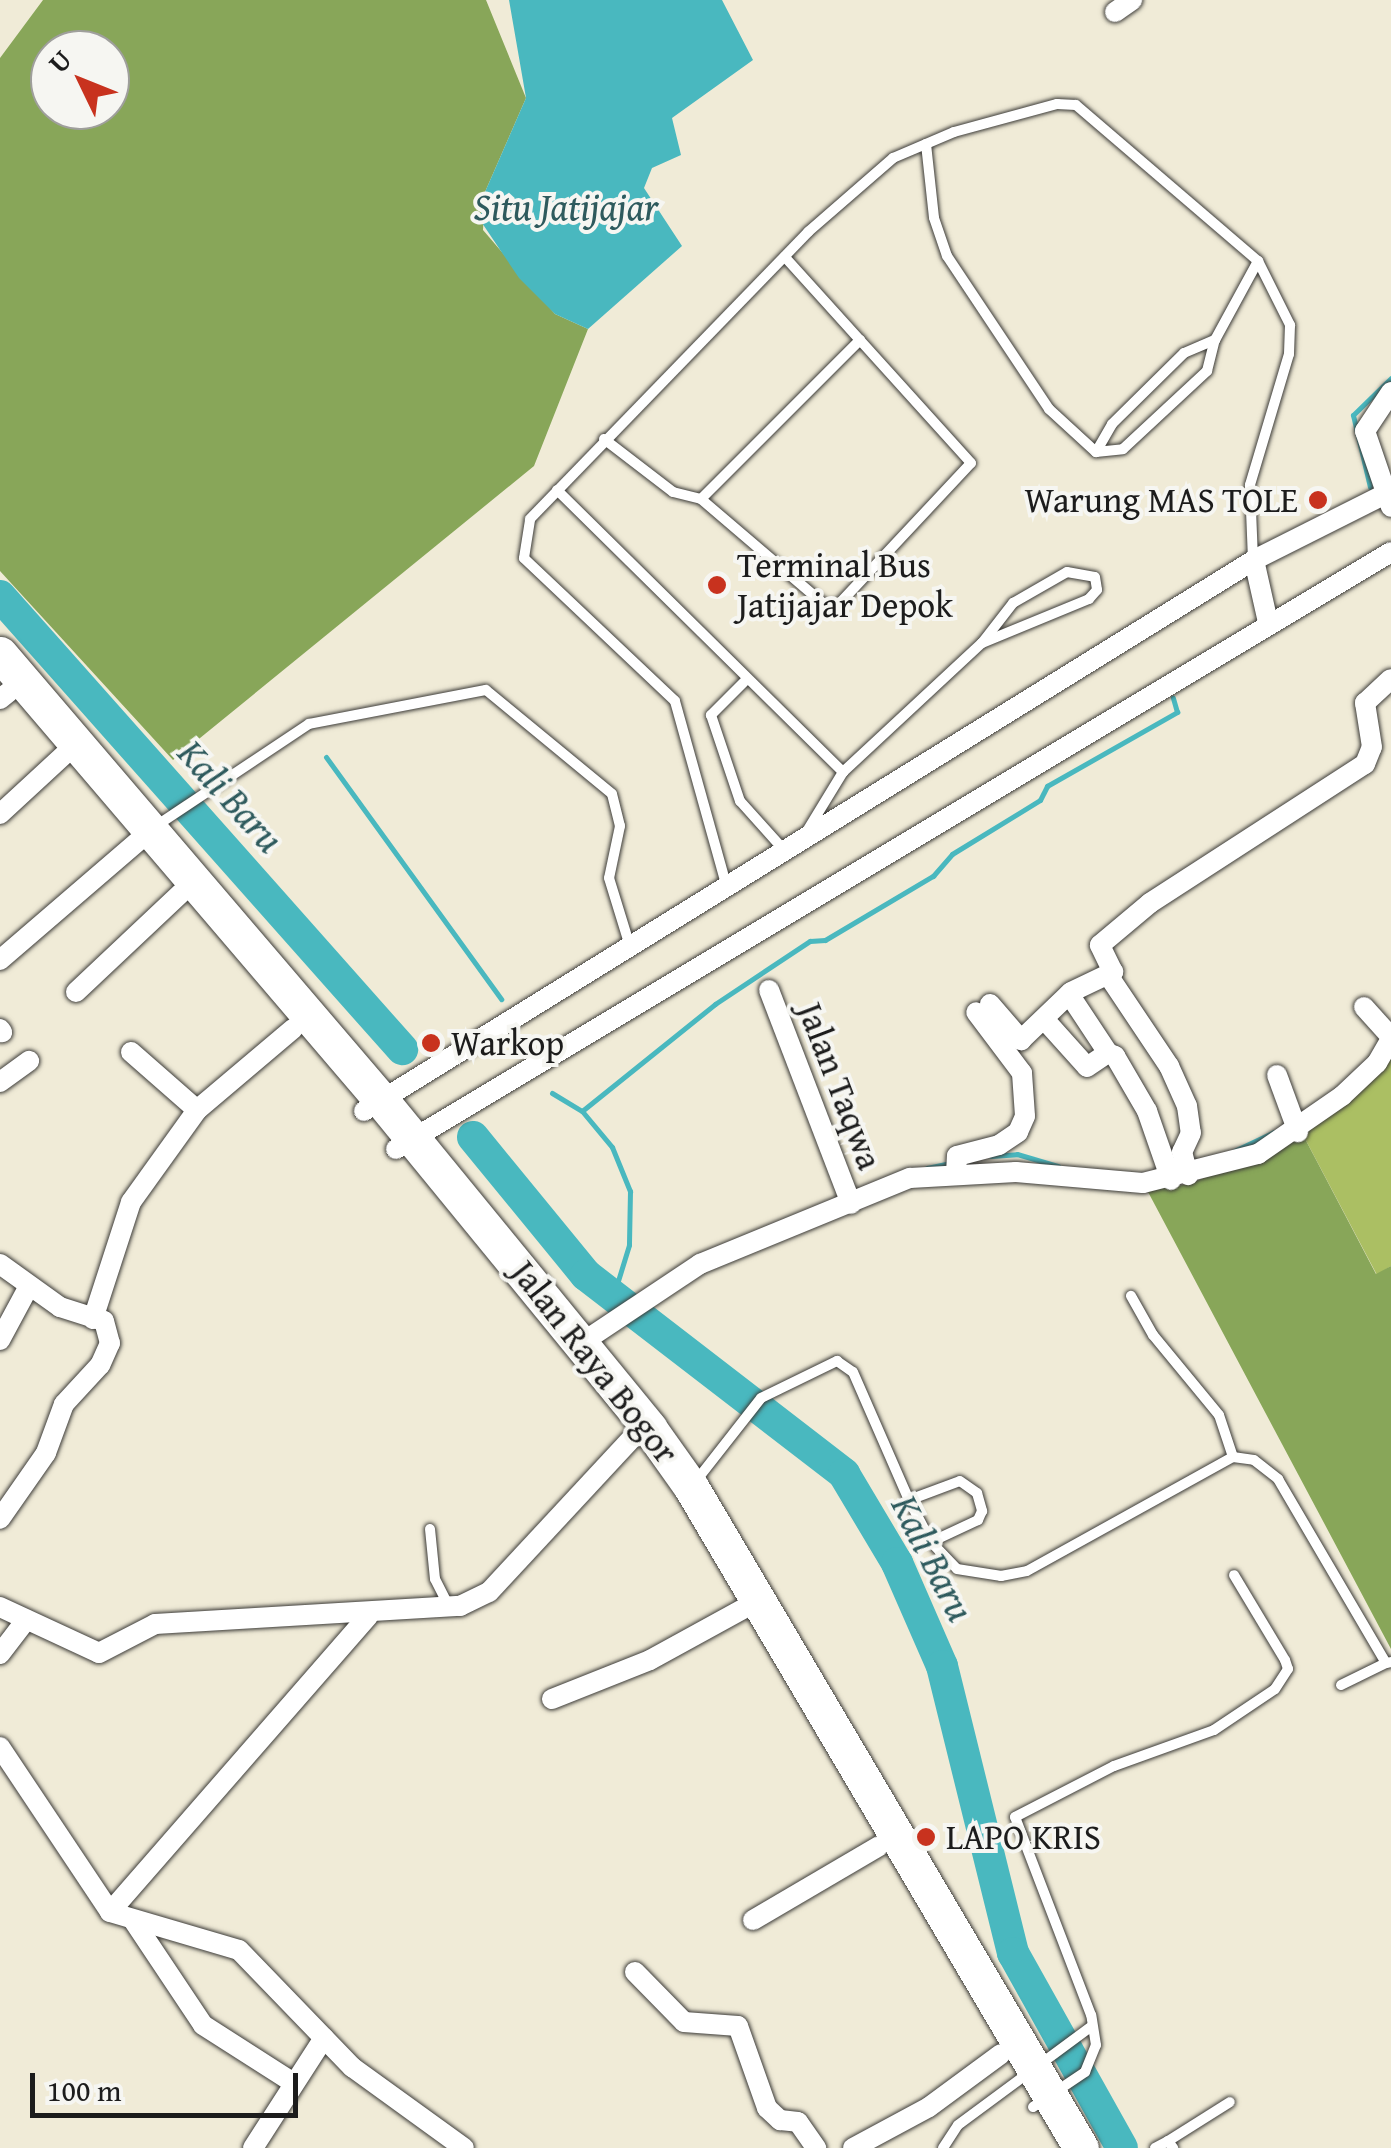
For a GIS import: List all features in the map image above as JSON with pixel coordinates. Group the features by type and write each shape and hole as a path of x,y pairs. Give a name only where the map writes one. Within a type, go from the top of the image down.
{"highway":[{"name":"Jalan Raya Bogor","path":"0,654 154,829 633,1437 743,1609 879,1846 1081,2148"},
{"name":"Jalan Raya Bogor","path":"3,690 64,755 154,829 181,893 293,1029 372,1106"},
{"name":"Jalan Raya Bogor","path":"404,1143 596,1333 691,1486 1033,2080 1060,2148"}],"street":[{"path":"372,1106 629,943 1254,560 1388,500 1365,431 1391,392"},
{"path":"404,1143 1268,622 1391,552"},
{"path":"1254,560 1268,622"},
{"path":"596,1333 700,1264 847,1196 956,1167 1012,1137 1024,1116 1022,1072 983,1008 1019,1039 1069,994 1114,971 1100,945 1150,902 1366,764 1372,747 1365,704 1391,680"},
{"path":"0,814 64,755"},
{"path":"0,960 154,829"},
{"path":"76,992 181,893"},
{"path":"1108,975 1168,1066 1187,1106 1179,1172"},
{"name":"Jalan Taqwa","path":"769,990 847,1196"},
{"path":"1069,994 1134,1086 1179,1172"},
{"path":"956,1167 1179,1172 1258,1154 1377,1064 1389,1035 1364,1007"},
{"path":"1044,1019 1086,1067 1108,1053"},
{"path":"0,1520 46,1452 64,1404 104,1360 110,1344 99,1320 132,1202 196,1110 293,1029"},
{"path":"131,1052 196,1110"},
{"path":"0,1082 29,1061"},
{"path":"1277,1075 1296,1128"},
{"path":"0,1264 28,1288 99,1320"},
{"path":"0,1340 28,1288"},
{"path":"0,1606 99,1652 155,1624 368,1616 450,1608 489,1592 633,1437"},
{"path":"552,1698 650,1660 743,1609"},
{"path":"110,1912 368,1616"},
{"path":"0,1654 26,1620"},
{"path":"0,1747 110,1912 238,1950 387,2098 464,2148"},
{"path":"752,1920 879,1846"},
{"path":"133,1920 203,2026 292,2082"},
{"path":"635,1972 684,2022 738,2026 767,2108 780,2120 798,2122 816,2148"},
{"path":"253,2148 292,2082 324,2038"},
{"path":"853,2148 930,2107 1033,2080"}],"lane":[{"path":"726,884 675,701 524,558 530,519 604,438 893,158 1057,104 1076,105 1258,261 1278,291 1290,339 1250,485 1254,560"},
{"path":"926,144 934,218 947,256 1049,409 1096,452 1122,450 1207,371 1216,340 1258,261"},
{"path":"604,438 673,492 701,498 825,605 839,604 970,462 786,258"},
{"path":"701,498 860,340"},
{"path":"1096,452 1112,424 1184,354 1216,340"},
{"path":"557,490 744,682 843,772"},
{"path":"804,836 843,772 982,644 1014,602 1067,572 1094,576 1097,590 1090,599 982,644"},
{"path":"744,682 711,714 740,801 783,849"},
{"path":"154,829 206,788 309,724 486,690 612,794 620,826 609,878 629,943"},
{"path":"1130,1296 1153,1336 1218,1416 1234,1456"},
{"path":"691,1486 760,1400 837,1361 849,1366 931,1542 958,1569 1001,1576 1027,1571 1234,1456 1266,1466 1278,1479 1388,1662 1341,1685"},
{"path":"909,1500 960,1481 977,1493 978,1520 931,1542"},
{"path":"430,1529 434,1578 450,1608"},
{"path":"1033,2080 1083,2074 1096,2045 1015,1817 1114,1766 1214,1730 1274,1689 1288,1669 1285,1660 1234,1575"},
{"path":"944,2148 958,2124 1033,2080 1092,2026"},
{"path":"1155,2148 1171,2144 1230,2102"}],"green space":[{"path":"43,0 486,0 526,98 485,192 483,230 555,314 588,329 534,466 173,760 0,571 0,58"},
{"path":"1391,1052 1391,1266 1377,1275 1302,1133"},
{"path":"1302,1133 1376,1274 1391,1266 1391,1649 1147,1190 1190,1184"}],"water":[{"name":"Situ Jatijajar","path":"509,0 722,0 753,60 672,118 681,155 652,168 644,188 682,246 588,329 555,314 519,278 480,220 485,192 526,98"}],"waterway":[{"path":"1370,487 1353,415 1391,378"},
{"name":"Kali Baru","path":"0,596 402,1049"},
{"path":"582,1111 715,1004 810,941 825,940 933,876 952,854 1040,800 1047,786 1177,712 1173,698"},
{"path":"326,757 501,999"},
{"path":"552,1093 582,1111 612,1147 630,1191 629,1245 613,1297"},
{"path":"1234,1151 1274,1132"},
{"name":"Kali Baru","path":"473,1137 586,1275 844,1474 897,1563 942,1666 1013,1953 1122,2148"},
{"path":"991,1156 1017,1154 1058,1166"},
{"path":"927,1168 950,1163"}],"place":[{"name":"Warung MAS TOLE","path":"1318,500"},
{"name":"Terminal Bus Jatijajar Depok","path":"717,585"},
{"name":"Warkop","path":"431,1043"},
{"name":"LAPO KRIS","path":"926,1837"}]}
